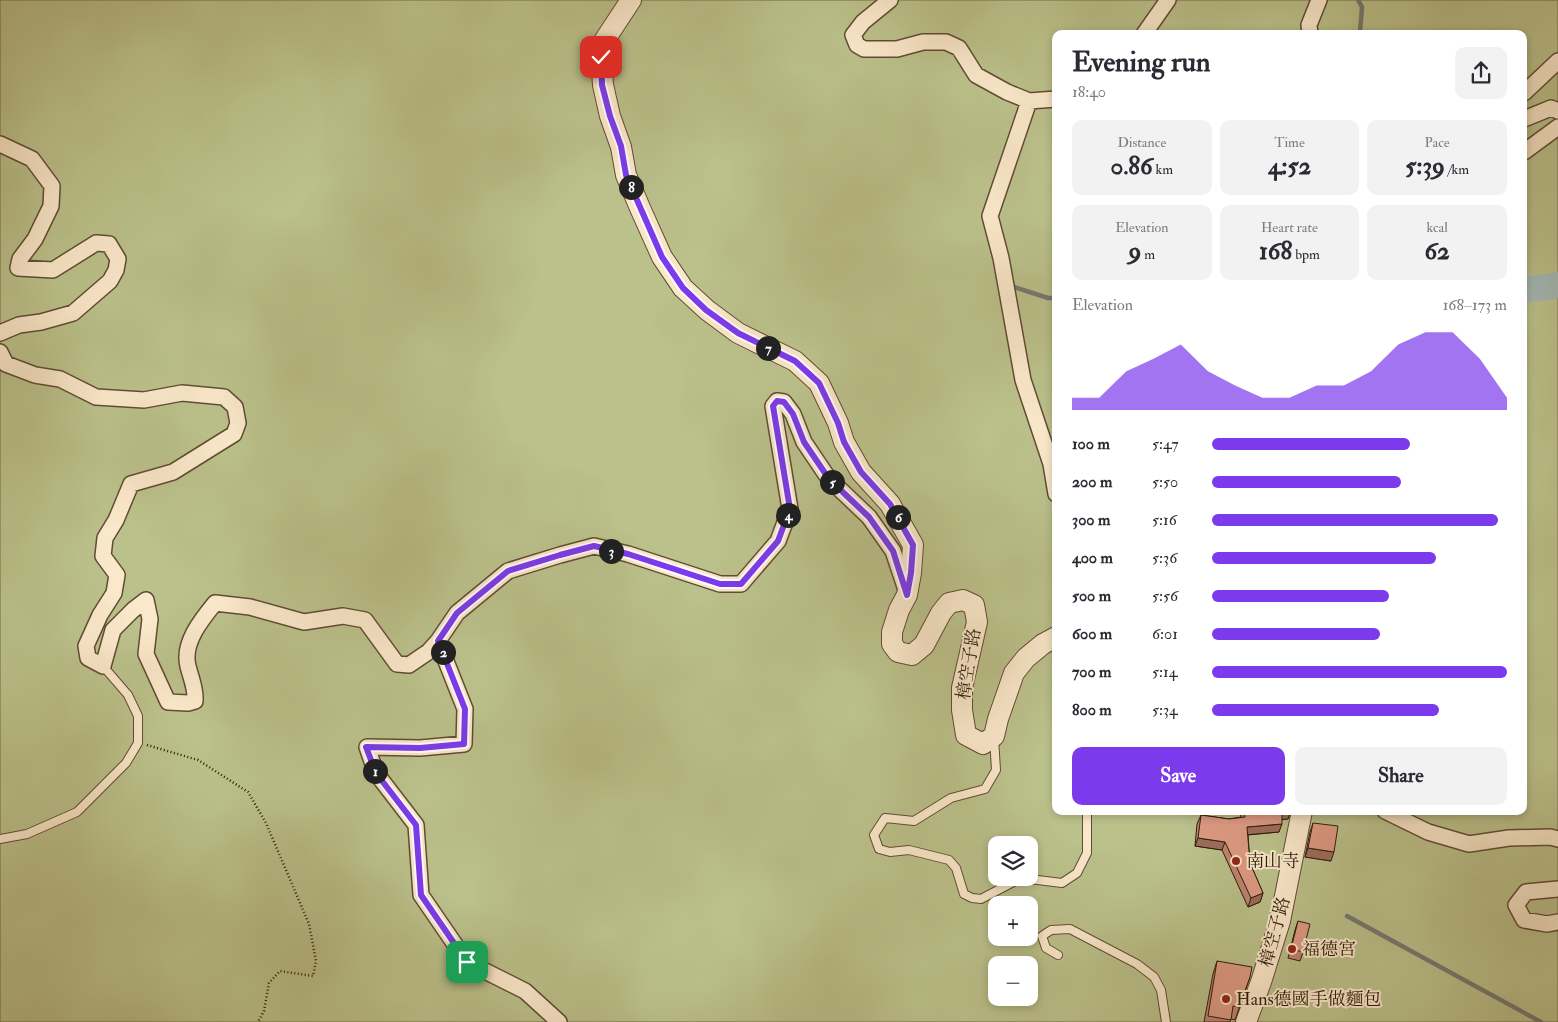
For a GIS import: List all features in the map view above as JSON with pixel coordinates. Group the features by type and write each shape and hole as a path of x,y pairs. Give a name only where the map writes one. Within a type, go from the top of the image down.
{"street":[{"name":"樟空子路","path":"630,0 604,41 601,57 602,85 610,116 621,146 626,175 662,257 683,288 706,310 738,333 795,361 819,383 838,423 844,442 861,472 890,504 913,545 907,595 892,632 892,644 898,652 912,655 924,645 941,613 950,603 963,600 974,605 977,622 962,688 962,710 966,735 983,744 994,736"},
{"path":"890,0 863,22 853,35 857,45 864,50 897,49 923,42 946,42 959,48 976,75 1007,92 1029,101 1052,99"},
{"path":"1147,30 1168,0"},
{"path":"1310,30 1309,25 1318,0"},
{"path":"1527,90 1558,61"},
{"path":"1029,101 990,216 1001,258 1023,380 1052,474"},
{"path":"1527,118 1551,108 1558,111"},
{"path":"1527,150 1558,128"},
{"path":"0,144 32,159 52,186 50,206 35,239 20,259 18,268 52,270 96,243 109,244 118,258 116,270 110,281 73,313 41,322 19,325 0,333"},
{"path":"0,352 6,364 35,375 60,379 96,397 144,400 182,393 224,397 235,407 238,423 234,434 173,472 131,484 116,520 105,538 103,556 117,575 114,593 100,616 86,646 88,658 103,666 114,630 133,610 146,600 150,620 146,654 168,702 188,703 195,701 195,691 187,664 188,646 201,620 215,603 250,607 304,622 343,616 365,620 397,664 409,665 428,652 457,613 508,571 594,546 628,554 720,584 741,584 778,541 790,509 773,406 777,401 784,402 793,414 804,442 829,479 869,517 893,551 907,595"},
{"path":"994,736 1014,673 1026,658 1052,639"},
{"path":"438,641 465,709 464,744 420,748 366,747 376,773 416,825 421,895 467,962 525,991 559,1022"},
{"name":"樟空子路","path":"1246,1021 1280,921 1301,815"},
{"path":"1393,815 1428,832 1469,844 1509,838 1550,836 1558,839"},
{"path":"1558,888 1526,892 1516,905 1524,920 1547,924 1558,922"}],"lane":[{"path":"0,839 27,834 77,812 126,763 138,743 138,716 128,695 103,666"},
{"path":"994,736 996,770 985,789 951,798 914,821 885,818 874,835 879,849 890,852 909,850 949,860 956,868 964,894 972,898 981,899 1021,878 1062,883 1077,873 1087,853 1087,815"},
{"path":"1058,955 1046,948 1042,936 1051,930 1070,929 1137,964 1154,978 1161,990 1166,1022"}],"path":[{"path":"138,743 198,760 248,792 266,823 288,870 309,924 316,961 313,976 280,971 269,983 264,1012 258,1022"}],"green space":[{"path":"0,0 1558,0 1558,1022 0,1022"}],"building":[{"path":"1201,815 1229,819 1245,817 1245,815 1282,815 1282,824 1247,827 1250,863 1263,893 1251,898 1225,842 1198,838"},
{"path":"1313,823 1338,826 1334,852 1308,848"},
{"path":"1298,921 1310,924 1303,952 1291,949"},
{"name":"Hans德國手做麵包","path":"1217,961 1252,967 1239,1007 1233,1006 1231,1020 1208,1016"}],"waterway":[{"path":"1358,0 1362,7 1360,30"},
{"path":"1527,290 1558,285"},
{"path":"1014,287 1052,298"},
{"path":"1347,916 1541,1022"}],"place":[{"name":"南山寺","path":"1236,861"},
{"name":"福德宮","path":"1292,949"},
{"name":"Hans德國手做麵包","path":"1226,999"}],"route":[{"path":"467,962 421,895 416,825 376,773 366,747 420,748 464,744 465,709 438,641 457,613 508,571 594,546 628,554 720,584 741,584 778,541 790,509 773,406 777,401 784,402 793,414 804,442 829,479 869,517 893,551 907,595 911,573 913,545 890,504 861,472 844,442 838,423 819,383 795,361 738,333 706,310 683,288 662,257 626,175 621,146 610,116 602,85 601,57"}]}
